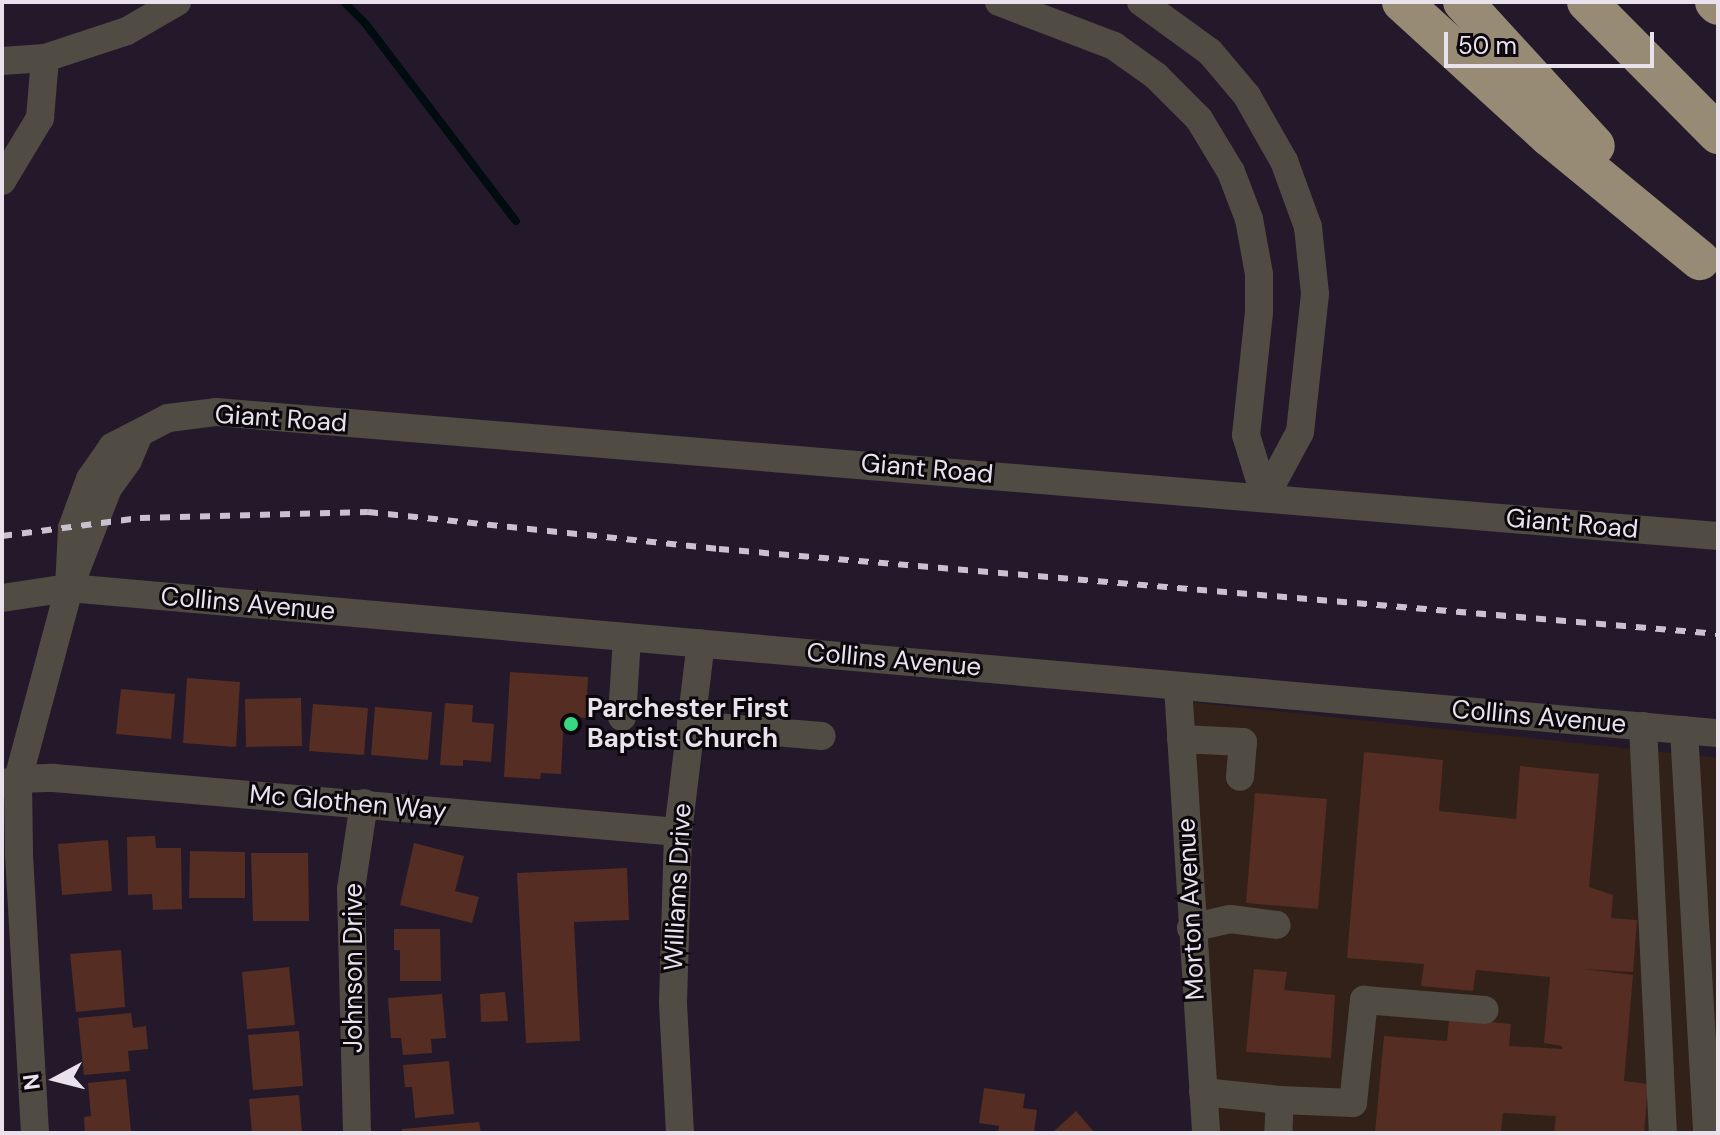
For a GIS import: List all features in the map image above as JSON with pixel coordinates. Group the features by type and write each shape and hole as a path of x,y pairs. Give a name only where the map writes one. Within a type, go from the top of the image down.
{"highway":[{"path":"1402,2 1550,137 1709,269"},
{"path":"1463,2 1709,269"},
{"path":"1587,2 1718,134"}],"street":[{"path":"2,61 45,58 127,31 177,2"},
{"path":"999,2 1114,46 1156,76 1199,119 1231,172 1249,219 1259,274 1259,312 1246,435 1265,497"},
{"path":"1141,2 1210,52 1247,96 1284,161 1308,227 1315,294 1300,432 1265,497"},
{"path":"2,181 40,118 45,58"},
{"name":"Giant Road","path":"35,1133 19,854 10,782 69,588 72,528 90,479 112,447 168,418 216,412 1718,536"},
{"name":"Collins Avenue","path":"2,598 69,588 1718,733"},
{"path":"622,717 627,637"},
{"name":"Williams Drive","path":"680,1133 673,1002 678,832 701,643"},
{"name":"Morton Avenue","path":"1178,686 1206,1133"},
{"path":"691,725 822,736"},
{"path":"1643,726 1663,1133"},
{"path":"1684,730 1711,1074 1707,1133"},
{"path":"1181,739 1243,742 1240,777"},
{"name":"Mc Glothen Way","path":"10,782 54,778 678,832"},
{"name":"Johnson Drive","path":"357,1133 351,889 364,803"},
{"path":"1191,928 1230,919 1277,925"},
{"path":"1203,1092 1353,1103 1364,1000 1485,1010"},
{"path":"1278,1133 1280,1100"}],"shaded area":[{"path":"1189,702 1718,758 1718,1133 1216,1133"}],"building":[{"path":"510,672 588,677 586,718 564,716 561,774 541,773 540,779 504,777"},
{"path":"187,678 240,682 236,747 183,743"},
{"path":"121,689 175,694 171,739 116,734"},
{"path":"301,698 302,746 246,747 245,699"},
{"path":"445,703 473,705 472,722 494,724 491,762 463,760 463,766 440,765"},
{"path":"313,704 368,708 364,755 309,751"},
{"path":"375,707 432,712 428,760 371,755"},
{"path":"1364,752 1443,760 1439,811 1516,819 1520,766 1599,774 1589,887 1613,895 1611,918 1637,920 1633,972 1583,969 1633,975 1624,1081 1648,1084 1644,1133 1554,1133 1556,1116 1503,1113 1501,1133 1375,1133 1384,1036 1447,1041 1449,1018 1511,1024 1509,1046 1562,1049 1562,1046 1544,1043 1550,977 1476,970 1473,991 1421,986 1424,964 1347,958"},
{"path":"1255,793 1327,799 1318,909 1246,903"},
{"path":"155,836 156,848 181,848 182,909 153,910 152,894 128,895 127,837"},
{"path":"108,840 112,891 62,895 58,844"},
{"path":"414,843 464,856 455,891 479,897 472,923 400,905"},
{"path":"190,851 245,852 245,898 189,898"},
{"path":"251,853 308,853 309,921 253,921"},
{"path":"627,868 629,920 574,922 580,1041 526,1043 517,873"},
{"path":"394,929 440,929 441,981 400,981 400,950 394,950"},
{"path":"121,950 125,1007 76,1012 70,954"},
{"path":"289,967 295,1025 247,1029 242,972"},
{"path":"1254,969 1287,972 1284,990 1335,995 1331,1058 1246,1052"},
{"path":"505,992 508,1021 481,1022 480,994"},
{"path":"442,994 446,1038 431,1039 432,1053 403,1055 401,1038 391,1038 388,998"},
{"path":"131,1013 133,1028 146,1026 148,1049 128,1051 130,1071 84,1075 78,1018"},
{"path":"299,1031 303,1086 253,1090 248,1035"},
{"path":"449,1061 454,1114 415,1118 412,1087 405,1087 403,1065"},
{"path":"126,1079 131,1132 85,1133 84,1117 91,1116 88,1083"},
{"path":"984,1088 1025,1094 1023,1108 1037,1110 1034,1133 998,1133 999,1126 979,1123"},
{"path":"299,1095 302,1133 252,1133 249,1099"},
{"path":"1076,1111 1095,1133 1052,1133"},
{"path":"479,1122 481,1133 402,1133 402,1129"}],"waterway":[{"path":"344,2 365,23 516,221"}],"railway":[{"path":"2,536 140,518 368,512 719,549 1718,634"}],"place":[{"name":"Parchester First Baptist Church","path":"571,724"}]}
